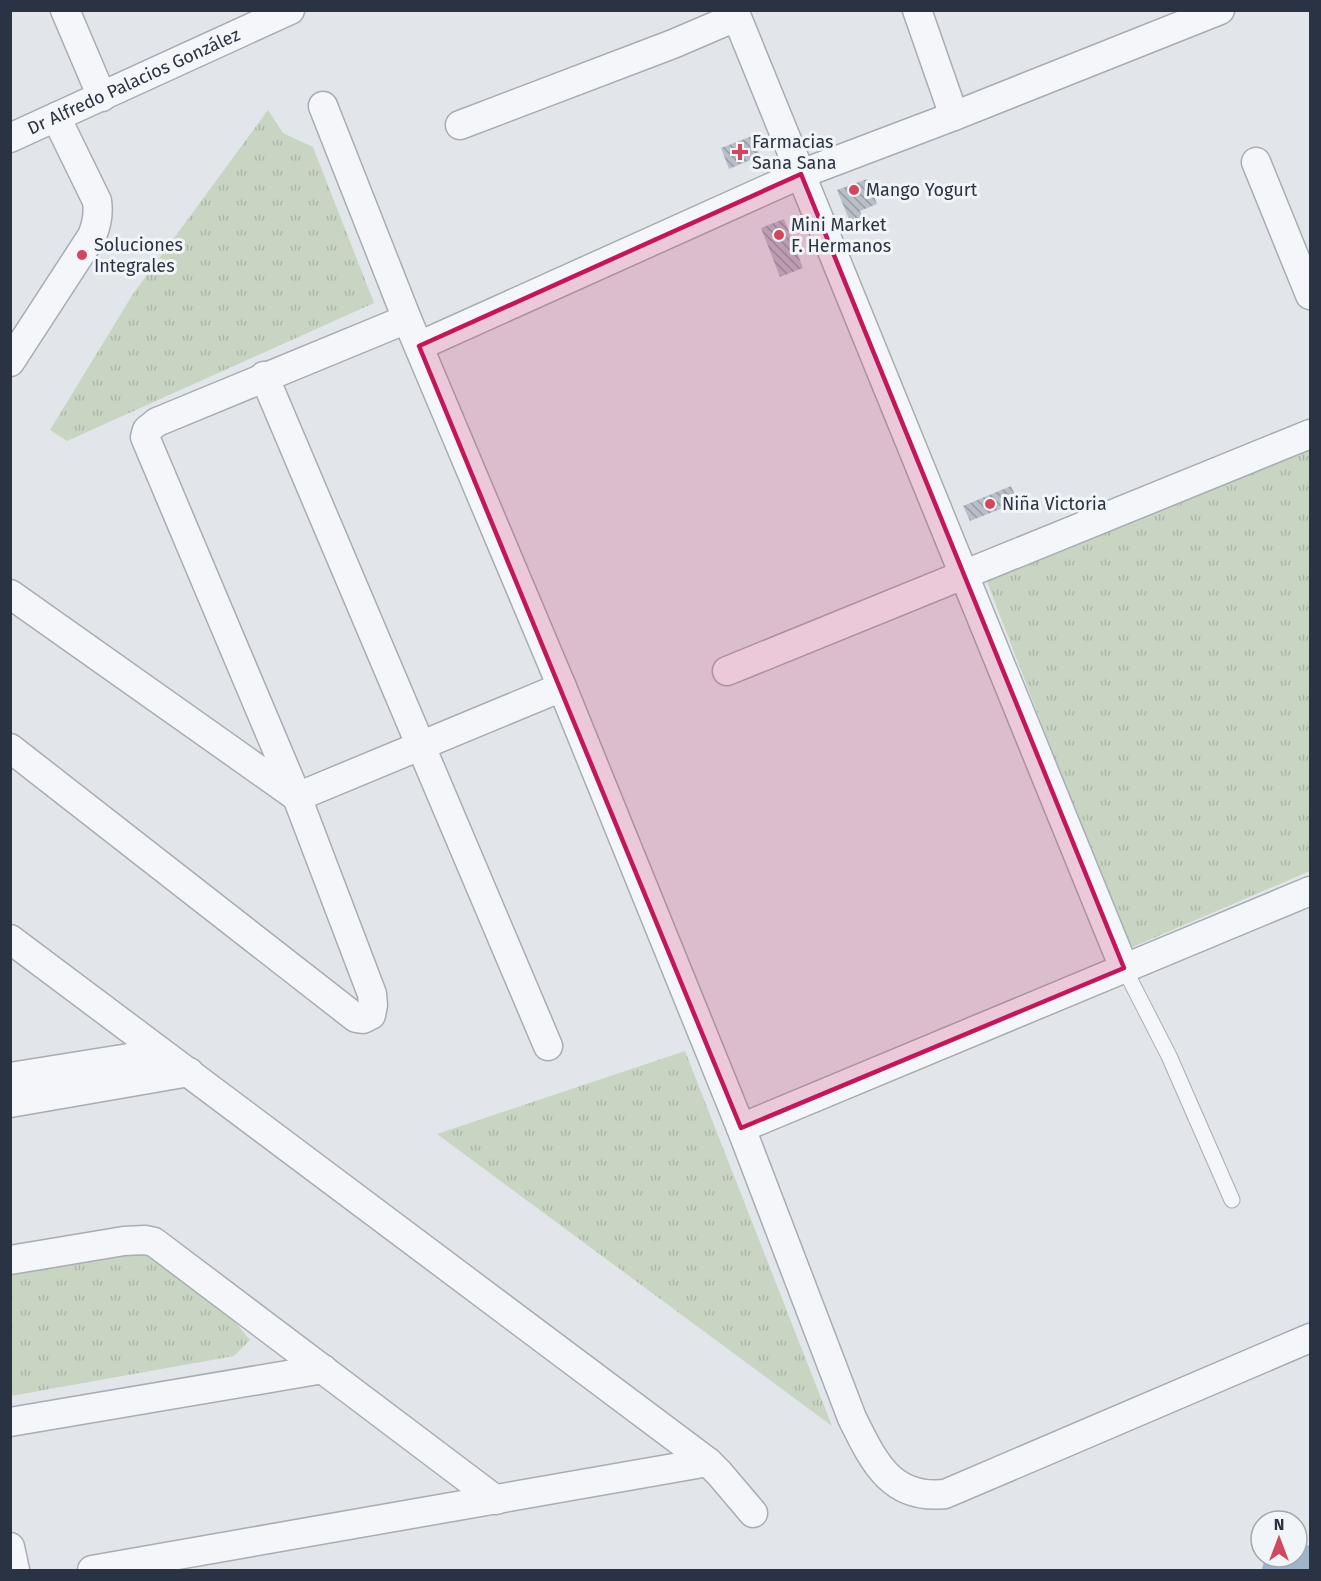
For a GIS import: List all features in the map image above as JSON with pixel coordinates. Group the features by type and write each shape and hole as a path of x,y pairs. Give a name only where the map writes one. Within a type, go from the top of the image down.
{"street":[{"path":"65,10 102,98"},
{"name":"Dr Alfredo Palacios González","path":"10,138 102,98 290,10"},
{"path":"916,10 954,116"},
{"path":"419,346 801,174 1220,10"},
{"path":"460,124 673,44 735,14 1124,968"},
{"path":"323,106 407,319 562,687 741,1128 852,1418 869,1452 887,1477 900,1487 915,1493 945,1494 1311,1338"},
{"path":"10,362 97,225 99,212 97,201 56,117"},
{"path":"1256,162 1311,295"},
{"path":"10,328 42,312"},
{"path":"10,748 356,1018 367,1018 372,1010 372,994 297,797 145,437 147,430 157,422 407,319"},
{"path":"264,376 548,1046"},
{"path":"727,671 1311,434"},
{"path":"10,594 297,797"},
{"path":"297,797 562,687"},
{"path":"741,1128 1311,891"},
{"path":"10,939 708,1462 753,1513"},
{"path":"10,1077 160,1053"},
{"path":"10,1103 189,1072"},
{"path":"10,1260 124,1241 154,1242 496,1500"},
{"path":"10,1422 323,1370"},
{"path":"92,1570 708,1462"},
{"path":"10,1547 15,1570"}],"lane":[{"path":"1124,968 1169,1056 1232,1200"}],"highlighted area":[{"path":"801,174 1124,968 741,1128 419,346"}],"green space":[{"path":"268,110 283,133 313,147 374,303 67,441 50,430 133,294"},
{"path":"1310,438 1310,871 1128,949 981,566"},
{"path":"685,1051 832,1426 437,1134"},
{"path":"133,1243 226,1311 250,1340 234,1356 11,1396 11,1269"}],"building":[{"name":"Farmacias Sana Sana","path":"752,136 760,156 729,169 721,148"},
{"path":"867,179 877,204 860,211 864,224 853,229 837,190"},
{"path":"784,219 803,268 780,277 761,228"},
{"name":"Niña Victoria","path":"1011,486 1018,502 970,521 963,506"}],"waterway":[{"path":"1277,1570 1310,1560"}],"place":[{"name":"Farmacias Sana Sana","path":"740,152"},
{"name":"Mango Yogurt","path":"854,190"},
{"name":"Mini Market F. Hermanos","path":"779,235"},
{"name":"Soluciones Integrales","path":"82,255"},
{"name":"Niña Victoria","path":"990,504"}]}
